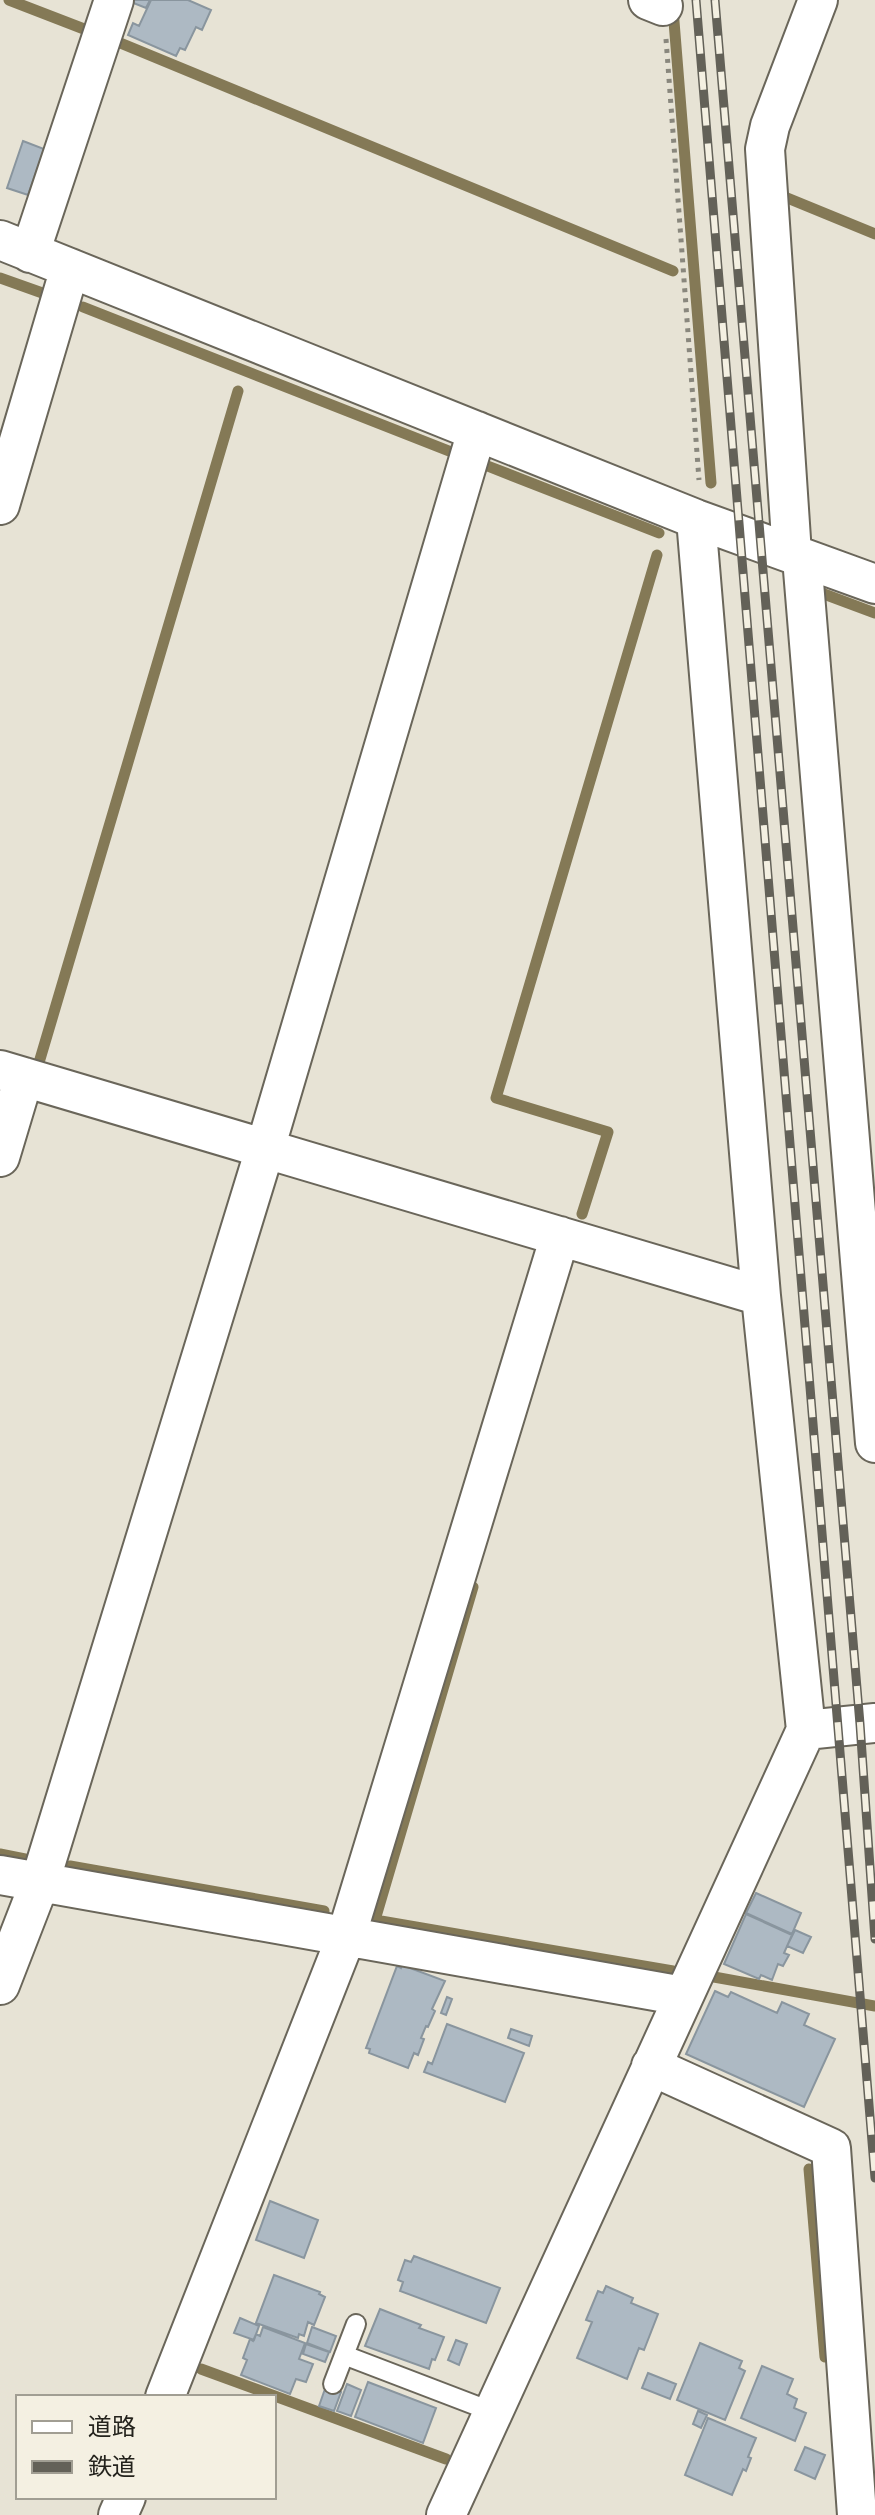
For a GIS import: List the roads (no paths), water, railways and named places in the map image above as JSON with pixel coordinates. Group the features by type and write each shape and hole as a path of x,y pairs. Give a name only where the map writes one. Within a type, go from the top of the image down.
{"street":[{"path":"114,0 15,246 699,520 875,584"},
{"path":"818,0 770,126 765,149 797,556 875,1443"},
{"path":"0,505 70,268"},
{"path":"0,1985 40,1882 265,1149 477,431"},
{"path":"446,2515 806,1730 761,1296 699,520"},
{"path":"0,1157 12,1074 761,1296"},
{"path":"166,2395 346,1937 560,1236"},
{"path":"806,1730 875,1723"},
{"path":"0,1875 683,1996"},
{"path":"651,2066 831,2148 857,2515"}],"lane":[{"path":"333,2384 356,2324"},
{"path":"344,2355 493,2412"}],"waterway":[{"path":"9,0 84,29"},
{"path":"673,9 711,483"},
{"path":"113,40 673,271"},
{"path":"780,195 875,234"},
{"path":"0,278 48,295"},
{"path":"83,307 454,453"},
{"path":"38,1066 238,391"},
{"path":"485,465 659,533"},
{"path":"582,1214 608,1132 496,1098 657,555"},
{"path":"824,594 875,613"},
{"path":"473,1587 375,1920 673,1971"},
{"path":"0,1854 25,1859"},
{"path":"70,1866 324,1911"},
{"path":"714,1977 875,2006"},
{"path":"809,2169 825,2357"},
{"path":"201,2369 272,2395"},
{"path":"276,2397 446,2459"}],"railway":[{"path":"696,0 875,2178"},
{"path":"715,0 860,1724 875,1939"}]}
